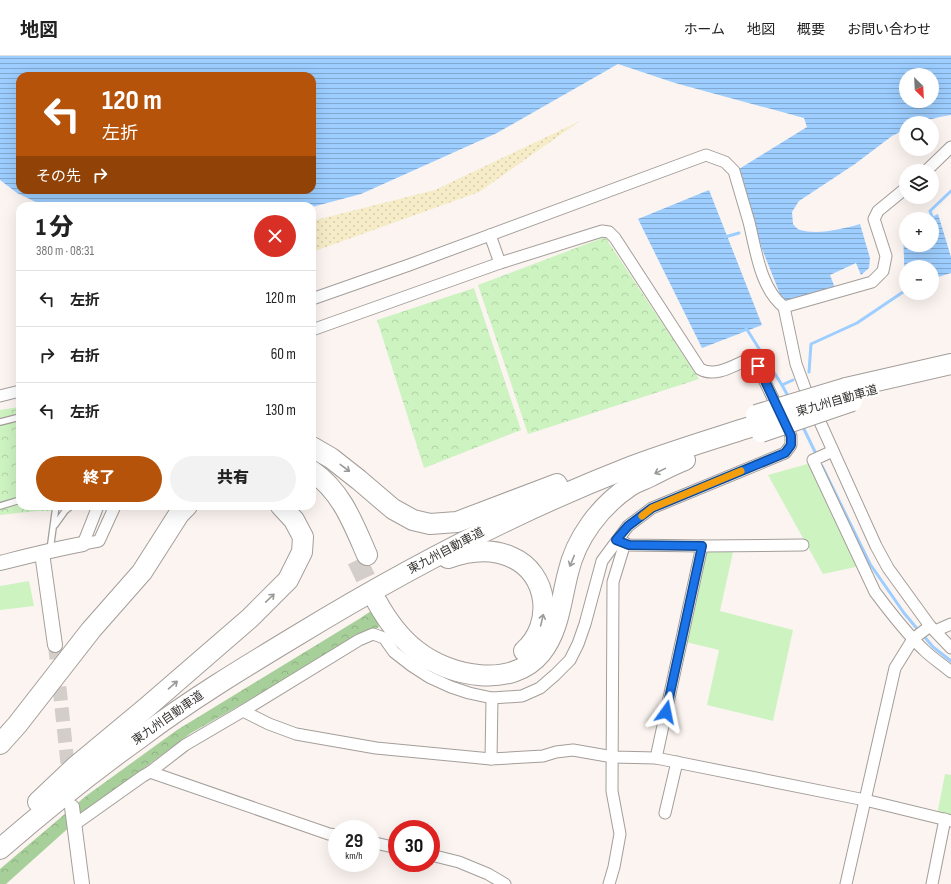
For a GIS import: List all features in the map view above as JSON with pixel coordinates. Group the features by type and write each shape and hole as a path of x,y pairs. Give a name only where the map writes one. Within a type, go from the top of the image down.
{"highway":[{"name":"東九州自動車道","path":"0,850 84,780 142,736 256,661 351,602 480,533 540,505 624,470 673,452 951,364"},
{"name":"東九州自動車道","path":"850,395 951,373"},
{"name":"東九州自動車道","path":"0,837 78,772 190,691 246,654 336,599 496,516 624,460 759,424"},
{"path":"351,602 445,559 464,553 491,552 511,556 532,572 536,578 542,592 544,613 537,636 530,646 520,655 508,661 492,663 465,662 450,657 415,635 396,612 381,598 385,617 408,643 424,655 447,668 484,676 495,676 525,667 541,653 554,633 568,571 578,546 590,525 605,506 630,486 759,424"},
{"path":"316,449 331,458 360,480 394,509 413,520 430,524 456,522 624,460"},
{"path":"316,474 328,484 342,502 362,557 331,508 316,490"},
{"path":"0,726 19,705 112,588 155,531 181,510"},
{"path":"0,744 17,725 91,630 142,572 182,510"},
{"path":"18,821 75,767 245,622 288,580 302,552 303,536 294,520 285,510"}],"street":[{"path":"933,164 951,147"},
{"path":"316,298 409,265 706,155 725,162 734,171 762,273 777,302 784,307 796,364 806,391 876,546 888,568 932,629 951,648"},
{"path":"784,307 872,282 883,271 886,256 874,219 878,211 899,194"},
{"path":"316,329 500,263 602,231 609,232 616,238 700,369 707,373 718,372 749,358 758,366 791,436 791,445 785,453 652,508 628,526 621,542 613,582 612,792 620,834 614,868 609,884"},
{"path":"490,235 500,263"},
{"path":"0,396 16,392"},
{"path":"833,451 813,460 875,592 885,606 925,651 951,672"},
{"path":"83,544 96,510"},
{"path":"0,562 99,541 113,510"},
{"path":"621,542 629,545 804,545"},
{"path":"74,825 150,772 184,745 360,640 373,634 384,638 394,652 429,677 469,693 492,698 522,696 540,688 570,660 578,644 585,624 602,561 621,542"},
{"path":"656,758 702,546"},
{"path":"46,552 55,645"},
{"path":"846,884 895,668 914,639 932,629 951,624"},
{"path":"491,759 492,698"},
{"path":"243,711 296,734 376,748 491,759 543,756 556,752 573,750 613,757 656,758 865,800 948,820 932,884"},
{"path":"665,813 677,762"},
{"path":"150,772 328,834"},
{"path":"72,807 82,884"},
{"path":"440,858 459,862 488,874 505,884"}],"lane":[{"path":"0,422 16,418"},
{"path":"0,506 16,501"},
{"path":"46,552 54,527 56,510"},
{"path":"54,527 65,510"}],"green space":[{"path":"605,237 699,379 528,434 478,285"},
{"path":"474,288 521,430 424,468 377,320"},
{"path":"16,408 16,510 51,511 0,515 0,410"},
{"path":"811,463 860,566 823,574 768,475"},
{"path":"705,550 733,552 720,611 793,630 773,721 707,705 719,650 686,642"},
{"path":"29,581 34,606 0,610 0,586"},
{"path":"374,609 379,627 191,733 93,806 6,884 0,884 0,869 86,796 177,730"},
{"path":"945,774 951,775 951,816 937,815"}],"sand":[{"path":"580,121 479,192 316,251 316,220 435,190"}],"water":[{"path":"0,56 951,56 951,115 939,117 899,116 899,132 799,201 792,212 793,224 799,230 815,232 830,231 860,224 870,258 869,268 861,275 856,263 830,275 835,288 784,304 762,249 739,169 807,127 804,118 675,83 618,64 497,133 361,194 316,206 316,202 36,202 19,194 316,194 316,72 16,72 16,192 0,180"},
{"path":"709,190 762,325 702,348 638,219"},
{"path":"939,217 951,257 951,273 939,277 939,260 904,260 904,252 939,252"}],"waterway":[{"path":"930,212 951,191"},
{"path":"725,237 739,233"},
{"path":"809,372 811,344 857,323 899,295"},
{"path":"746,328 789,398"},
{"path":"782,385 793,380"},
{"path":"802,425 817,456"},
{"path":"822,466 870,564 904,613 919,631"},
{"path":"923,635 933,647 951,661"}],"tunnel":[{"path":"357,560 377,602"},
{"path":"55,645 69,778"}],"slow traffic":[{"path":"642,516 652,508 692,490 741,471"}],"route":[{"path":"666,712 702,546 629,545 616,540 628,526 652,508 692,490 785,453 791,445 791,436 758,366"}]}
